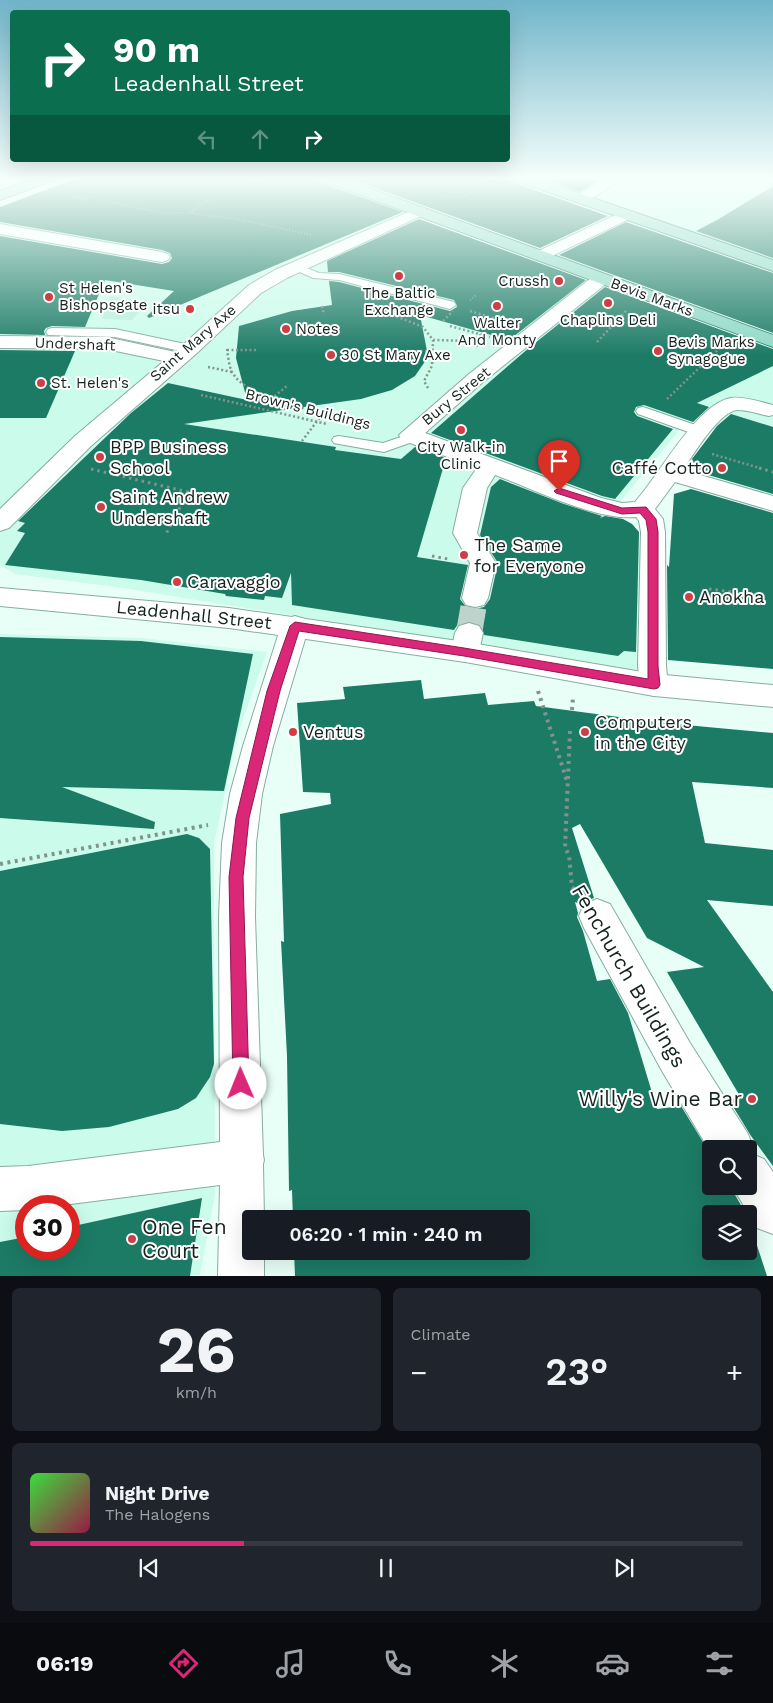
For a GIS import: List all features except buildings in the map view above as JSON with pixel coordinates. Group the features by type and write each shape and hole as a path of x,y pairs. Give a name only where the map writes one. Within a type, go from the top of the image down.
{"main road":[{"name":"Bevis Marks","path":"488,237 773,341"},
{"path":"690,237 773,266"}],"street":[{"path":"44,237 162,257"},
{"name":"Saint Mary Axe","path":"0,523 61,461 125,403 184,354 255,289 363,237"},
{"path":"540,256 580,237"},
{"name":"Bury Street","path":"600,279 411,432 410,435 594,504 622,511 642,509"},
{"name":"Undershaft","path":"0,342 106,342 184,354"},
{"path":"654,685 652,666 653,532 651,519 642,509 653,499 694,439 721,408 771,416"},
{"path":"475,598 483,563 465,532 475,488 490,466"},
{"path":"669,473 773,504"},
{"name":"Leadenhall Street","path":"0,597 129,607 295,626 467,642 529,664 654,685 773,696"},
{"path":"241,1276 243,1160 236,877 242,818 274,691 295,626"},
{"name":"Fenchurch Buildings","path":"597,916 676,1058 727,1140"},
{"path":"0,1189 28,1188 243,1160"},
{"path":"757,1187 773,1212"}],"lane":[{"path":"297,267 317,276 340,277 449,314"},
{"path":"52,332 115,333 184,354"},
{"path":"647,412 694,439"},
{"path":"339,440 384,448 413,437"}],"path":[{"path":"315,237 340,247"},
{"path":"322,306 324,315"},
{"path":"597,342 631,306"},
{"path":"384,311 423,328 433,340 432,366 424,381 426,387"},
{"path":"470,311 508,322"},
{"path":"423,328 429,325"},
{"path":"647,412 724,345 737,328"},
{"path":"433,340 472,341 480,334 488,334"},
{"path":"472,341 483,352"},
{"path":"256,350 226,350 232,372 250,389 270,399 357,420"},
{"path":"407,351 433,351"},
{"path":"270,399 288,385"},
{"name":"Brown's Buildings","path":"201,395 327,424"},
{"path":"302,441 324,412"},
{"path":"694,439 773,472"},
{"path":"61,461 188,492 166,534"},
{"path":"709,589 758,595"},
{"path":"529,664 568,784"},
{"name":"Fenchurch Buildings","path":"570,731 565,848 569,855 572,887 597,916"},
{"path":"0,864 242,818"}],"shaded area":[{"path":"0,237 453,237 718,329 735,340 773,352 773,496 691,469 721,432 687,421 610,514 631,522 646,543 639,672 123,588 15,574 0,565"},
{"path":"702,237 773,237 773,261"},
{"path":"111,296 147,303 132,320 102,319"},
{"path":"0,634 142,638 267,652 237,736 214,844 215,1194 200,1275 0,1276"}],"tunnel":[{"path":"469,633 475,598"}],"place":[{"name":"The Baltic Exchange","path":"399,276"},
{"name":"Crussh","path":"559,281"},
{"name":"St Helen's Bishopsgate","path":"49,297"},
{"name":"Chaplins Deli","path":"608,303"},
{"name":"Walter And Monty","path":"497,306"},
{"name":"itsu","path":"190,309"},
{"name":"Notes","path":"286,329"},
{"name":"Bevis Marks Synagogue","path":"658,351"},
{"name":"30 St Mary Axe","path":"331,355"},
{"name":"St. Helen's","path":"41,383"},
{"name":"City Walk-in Clinic","path":"461,430"},
{"name":"BPP Business School","path":"100,457"},
{"name":"Caffé Cotto","path":"722,468"},
{"name":"Saint Andrew Undershaft","path":"101,507"},
{"name":"The Same for Everyone","path":"464,555"},
{"name":"Caravaggio","path":"177,582"},
{"name":"Anokha","path":"689,597"},
{"name":"Ventus","path":"293,732"},
{"name":"Computers in the City","path":"585,732"},
{"name":"Willy's Wine Bar","path":"752,1099"},
{"name":"One Fen Court","path":"132,1239"}],"route":[{"path":"241,1084 236,877 242,818 274,691 295,626 464,652 654,685 652,666 653,532 651,519 642,509 632,512 622,511 594,504 559,491"}]}
